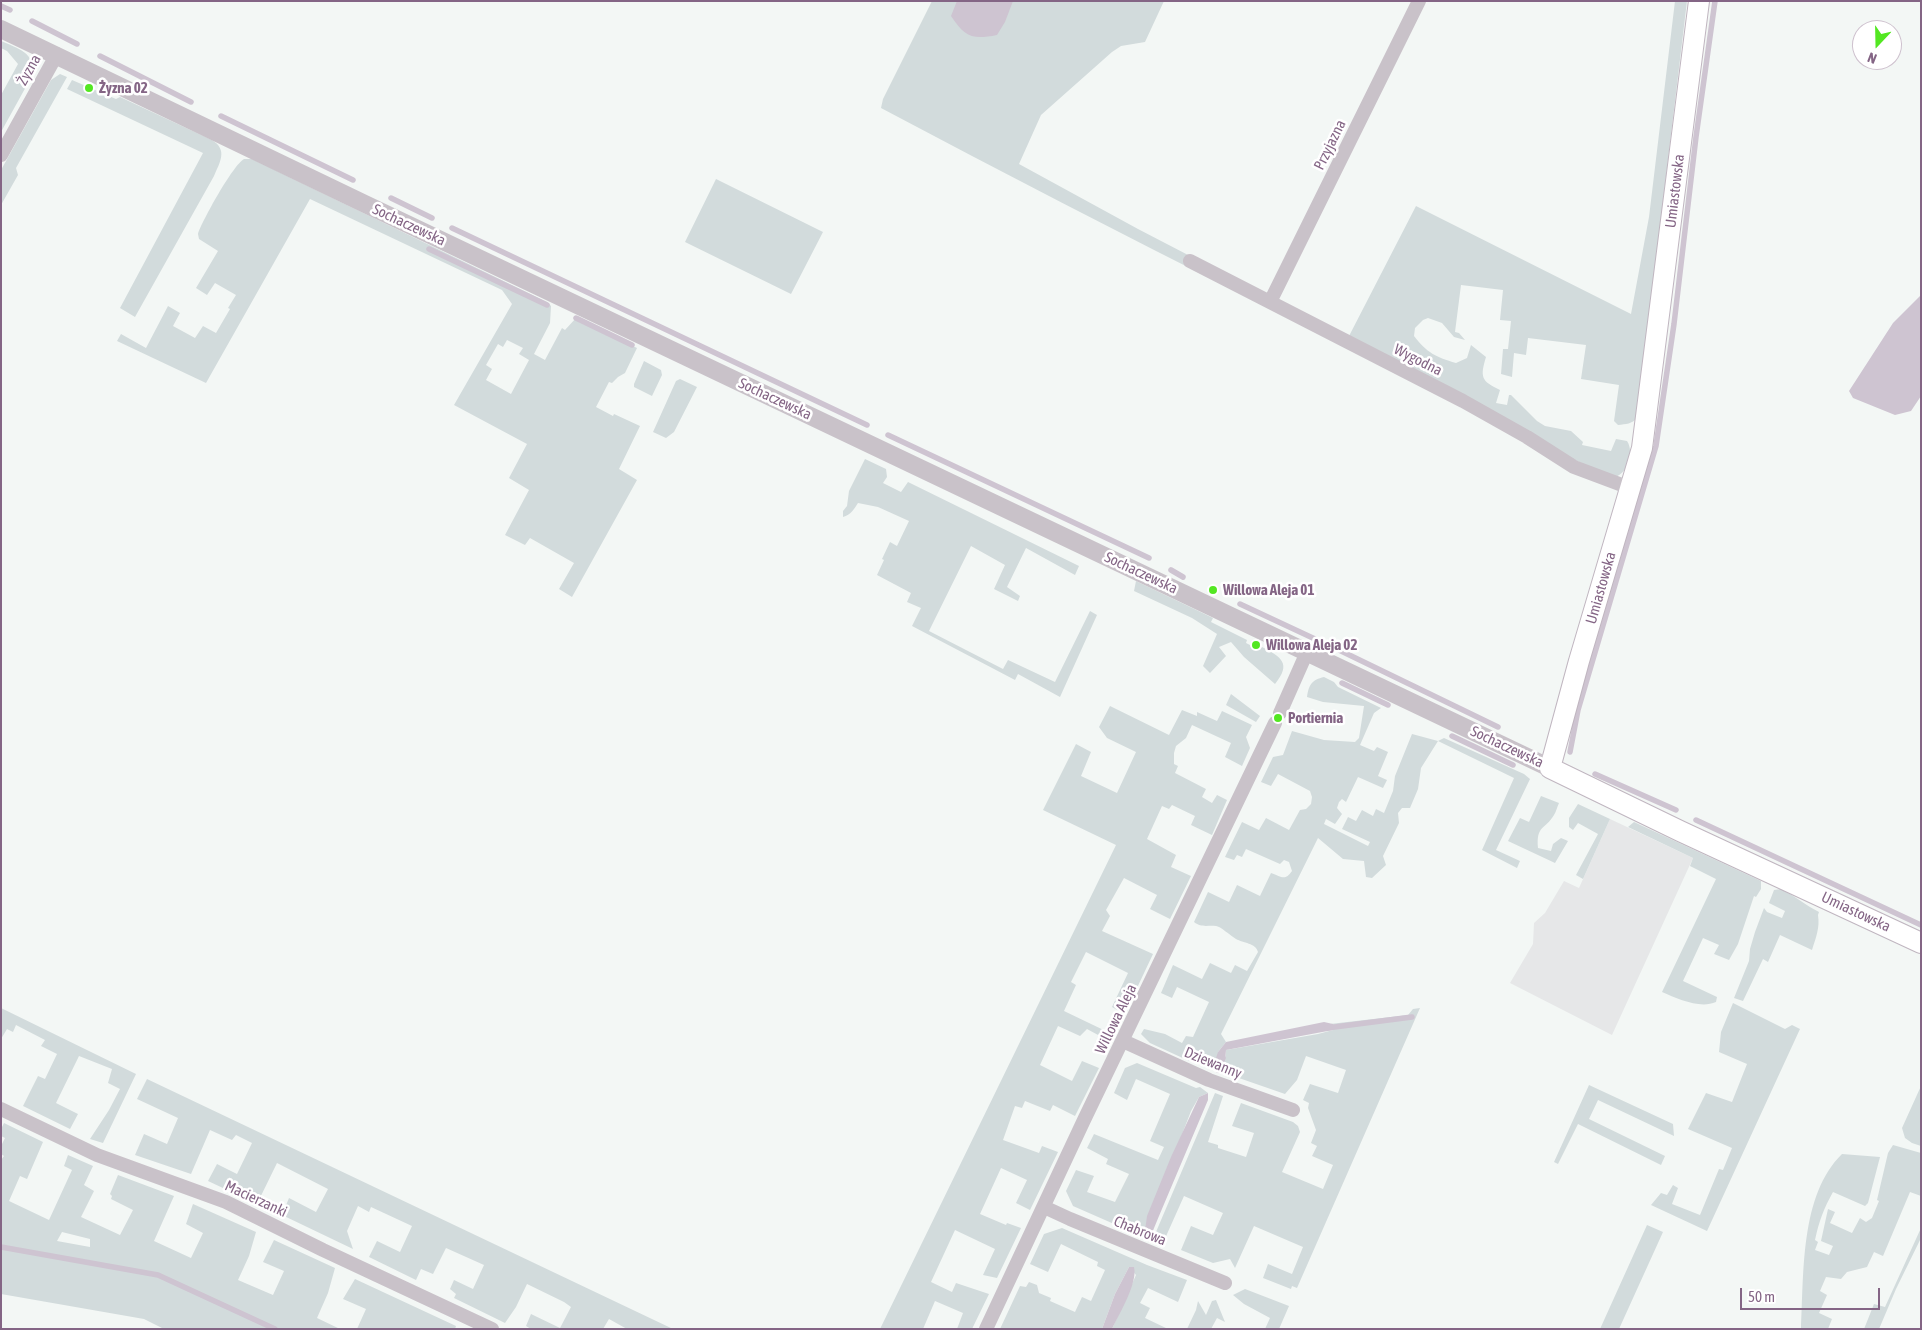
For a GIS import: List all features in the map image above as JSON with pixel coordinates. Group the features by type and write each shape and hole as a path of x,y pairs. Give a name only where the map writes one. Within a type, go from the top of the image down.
{"main road":[{"name":"Umiastowska","path":"1699,1 1642,448 1550,768 1680,831 1921,943"}],"street":[{"name":"Przyjazna","path":"1270,302 1419,1"},
{"name":"Sochaczewska","path":"1,29 57,54 356,200 1550,768"},
{"name":"Żyzna","path":"1,155 57,54"},
{"name":"Wygodna","path":"1190,261 1463,401 1525,436 1574,467 1630,488"},
{"name":"Willowa Aleja","path":"986,1329 1307,652"},
{"name":"Dziewanny","path":"1123,1041 1209,1080 1294,1110"},
{"name":"Macierzanki","path":"1,1109 97,1155 226,1202 323,1250 492,1329"},
{"name":"Chabrowa","path":"1044,1207 1225,1283"}],"shaded area":[{"path":"932,1 1164,1 1145,42 1121,46 1112,52 1041,115 1019,164 1138,229 1348,338 1416,206 1631,314 1649,217 1675,1 1687,1 1637,418 1631,423 1618,425 1614,421 1619,385 1581,379 1586,345 1528,338 1526,355 1514,353 1512,377 1501,374 1503,349 1508,349 1511,321 1500,320 1503,290 1461,285 1455,332 1459,333 1465,340 1454,337 1442,323 1428,318 1415,328 1414,336 1419,342 1432,354 1443,359 1456,363 1467,358 1471,345 1486,357 1483,369 1484,378 1489,384 1500,390 1496,403 1507,405 1509,395 1511,395 1537,421 1545,426 1571,431 1583,442 1582,445 1611,451 1616,439 1627,441 1630,457 1625,469 1622,473 1612,478 1245,296 881,108 883,99"},
{"path":"957,1 1013,1 1005,22 997,35 975,37 965,33 951,16"},
{"path":"1,41 24,52 28,56 32,61 33,74 1,132 1,95 18,64 7,51 1,48"},
{"path":"60,74 67,77 16,168 18,175 1,205 1,170 51,80"},
{"path":"72,80 116,99 120,97 212,140 220,148 220,161 214,176 135,317 120,308 203,153 67,89"},
{"path":"244,159 252,159 547,302 551,306 550,323 534,354 545,360 562,328 565,330 576,318 637,348 625,373 612,383 609,382 596,407 613,416 614,414 640,426 619,469 637,480 572,597 559,589 574,563 530,538 525,545 505,535 529,490 509,478 527,444 454,405 512,304 502,290 310,199 206,383 117,341 121,334 146,348 168,306 180,313 173,326 195,338 203,326 216,333 236,295 215,283 207,295 196,288 218,251 199,239 198,234 218,194 239,163","holes":["507,340 523,348 519,354 529,360 511,394 486,380 492,369 486,365 498,344 503,347"]},
{"path":"716,179 823,232 791,294 685,242"},
{"path":"1921,295 1921,396 1911,411 1895,415 1853,398 1849,391 1893,323"},
{"path":"644,361 661,370 662,375 652,396 634,387"},
{"path":"680,379 697,387 674,432 666,438 653,432 676,381"},
{"path":"865,459 886,469 887,477 883,483 901,492 908,482 1079,566 1075,575 1026,548 1007,587 1020,596 1018,601 994,589 1005,565 971,546 929,631 1003,669 1008,660 1055,682 1090,611 1097,615 1060,697 1018,674 1015,680 912,626 921,608 907,602 911,593 877,575 890,542 897,546 909,521 878,507 858,503 854,510 843,517 849,491"},
{"path":"1136,581 1213,618 1211,622 1247,640 1246,643 1260,650 1262,647 1274,654 1282,661 1283,671 1280,677 1275,684 1244,657 1231,642 1219,647 1226,656 1210,673 1203,666 1217,634 1192,618 1134,591"},
{"path":"1324,677 1334,682 1338,687 1381,708 1374,713 1360,745 1374,751 1377,747 1388,752 1378,776 1387,780 1383,788 1358,777 1346,802 1342,799 1339,802 1337,808 1342,814 1335,824 1326,819 1324,824 1368,846 1370,842 1342,829 1348,817 1356,821 1362,810 1373,816 1376,809 1384,813 1393,791 1395,776 1412,734 1438,741 1421,768 1418,789 1410,808 1402,808 1398,813 1399,823 1383,856 1386,865 1372,878 1366,877 1364,861 1343,859 1318,838 1221,1034 1226,1042 1218,1052 1225,1061 1226,1050 1318,1034 1333,1030 1333,1024 1330,1024 1408,1015 1413,1009 1420,1008 1297,1288 1292,1286 1291,1289 1263,1278 1268,1264 1292,1274 1303,1247 1254,1226 1235,1268 1230,1259 1213,1263 1181,1250 1191,1226 1213,1235 1223,1213 1184,1196 1163,1243 1153,1239 1215,1093 1223,1096 1208,1142 1218,1145 1218,1148 1246,1157 1254,1133 1232,1126 1241,1103 1293,1122 1298,1126 1300,1132 1282,1172 1323,1189 1333,1165 1312,1156 1317,1146 1311,1143 1316,1130 1308,1108 1309,1103 1303,1100 1310,1084 1338,1093 1346,1070 1306,1056 1297,1080 1285,1094 1187,1060 1150,1043 1141,1034 1144,1029 1165,1034 1182,1043 1186,1036 1193,1037 1209,1002 1177,987 1172,998 1161,993 1173,965 1202,979 1210,963 1231,973 1235,965 1247,971 1258,952 1252,945 1236,939 1218,926 1202,926 1194,922 1208,892 1229,902 1237,885 1260,896 1271,873 1285,877 1292,871 1289,862 1284,860 1280,864 1246,849 1242,857 1237,855 1234,860 1225,857 1242,822 1259,830 1266,818 1289,830 1300,810 1306,809 1311,804 1312,797 1310,791 1278,774 1271,786 1261,782 1273,757 1283,755 1292,731 1324,740 1355,742 1359,738 1364,706 1323,702 1307,697 1312,683"},
{"path":"1231,694 1260,716 1256,722 1226,705"},
{"path":"1110,706 1169,735 1182,710 1197,716 1197,712 1217,721 1222,711 1252,725 1246,737 1250,748 1242,766 1225,757 1231,743 1192,725 1186,738 1176,746 1174,764 1178,766 1175,773 1206,789 1202,797 1212,803 1217,795 1227,800 1212,835 1191,825 1195,816 1172,805 1169,809 1162,806 1147,839 1176,855 1171,867 1191,876 1170,919 1150,909 1157,895 1124,878 1106,910 1110,916 1102,931 1153,954 1128,1007 1125,1006 1119,1011 1112,1007 1128,973 1086,952 1071,982 1076,985 1064,1011 1114,1035 1111,1042 1087,1029 1080,1036 1058,1026 1040,1065 1072,1081 1082,1061 1099,1068 1075,1116 1053,1105 1050,1111 1025,1101 1022,1108 1015,1106 1003,1140 1039,1153 1042,1146 1058,1152 1030,1210 1016,1203 1027,1180 1001,1168 980,1214 1006,1225 1007,1223 1021,1228 997,1278 983,1275 995,1249 955,1230 931,1282 952,1292 956,1283 989,1294 972,1329 957,1329 963,1313 935,1301 923,1329 880,1329 1116,845 1043,810 1076,744 1091,752 1081,776 1117,793 1136,752 1107,738 1099,727"},
{"path":"1444,738 1524,774 1530,779 1496,850 1520,861 1517,868 1482,850 1514,778 1438,741"},
{"path":"1541,796 1559,803 1551,820 1542,828 1538,835 1538,848 1551,851 1553,844 1561,838 1568,841 1555,863 1508,841 1520,818 1529,822"},
{"path":"1578,804 1610,819 1583,879 1576,875 1598,834 1578,823 1573,830 1569,827 1569,818"},
{"path":"1610,819 1693,858 1612,1035 1510,983 1533,944 1534,923 1545,913 1564,881 1579,888"},
{"path":"1634,822 1761,881 1761,889 1756,897 1754,896 1738,944 1729,960 1714,954 1719,945 1703,938 1683,981 1717,997 1716,1002 1696,1004 1662,992 1716,879 1690,866 1693,858 1628,827"},
{"path":"1781,889 1819,912 1818,928 1812,950 1780,935 1768,962 1763,959 1743,1001 1734,998 1749,961 1750,949 1764,908 1767,912 1782,918 1785,911 1769,903 1774,890"},
{"path":"1733,1003 1785,1029 1792,1025 1800,1029 1707,1231 1651,1205 1661,1193 1667,1195 1673,1185 1678,1188 1672,1204 1700,1215 1719,1169 1723,1170 1732,1148 1688,1129 1706,1093 1732,1102 1747,1064 1719,1052 1721,1032"},
{"path":"1,1008 136,1074 103,1143 90,1139 120,1089 108,1083 112,1069 79,1056 56,1103 78,1114 70,1129 23,1106 38,1076 45,1079 57,1054 41,1046 45,1040 16,1025 13,1032 7,1029 1,1039"},
{"path":"1324,1022 1333,1024 1333,1030 1226,1050 1225,1061 1221,1063 1216,1058 1226,1042"},
{"path":"1137,1063 1196,1088 1200,1087 1208,1093 1199,1097 1191,1111 1145,1231 1148,1235 1146,1238 1073,1206 1066,1191 1076,1170 1094,1176 1087,1192 1115,1202 1129,1174 1106,1164 1108,1159 1087,1148 1094,1134 1158,1160 1164,1147 1150,1141 1170,1094 1136,1079 1127,1100 1114,1093 1125,1068"},
{"path":"147,1079 673,1329 627,1329 609,1319 603,1329 531,1329 526,1326 531,1314 560,1328 571,1307 527,1284 516,1307 505,1323 454,1298 456,1294 450,1289 454,1280 473,1289 484,1265 446,1248 433,1274 421,1269 416,1280 369,1257 377,1241 400,1252 412,1226 371,1207 369,1212 358,1206 347,1231 353,1249 282,1215 289,1198 316,1212 328,1189 277,1163 257,1204 208,1181 217,1164 237,1174 252,1143 236,1135 232,1140 210,1130 191,1174 135,1155 144,1134 167,1144 178,1118 137,1099"},
{"path":"1589,1085 1673,1124 1674,1136 1598,1100 1589,1119 1665,1156 1661,1165 1578,1124 1558,1164 1554,1162"},
{"path":"1921,1086 1921,1146 1905,1138 1902,1128"},
{"path":"1208,1093 1208,1100 1152,1233 1148,1235 1145,1231 1147,1216 1171,1157 1199,1097"},
{"path":"4,1123 43,1142 27,1179 20,1176 9,1201 49,1220 72,1170 64,1166 68,1155 93,1166 84,1185 94,1191 81,1217 120,1235 133,1210 111,1199 112,1196 110,1194 118,1175 174,1196 154,1241 191,1258 203,1233 186,1224 193,1204 256,1232 249,1256 238,1280 273,1295 284,1271 263,1262 274,1240 335,1268 328,1293 317,1318 340,1329 164,1329 144,1319 1,1294 1,1160 4,1156 1,1154 1,1146 5,1138 1,1136 1,1129","holes":["62,1232 90,1239 90,1247 57,1241"]},
{"path":"1893,1145 1921,1153 1921,1196 1910,1192 1883,1256 1874,1252 1867,1267 1847,1272 1841,1279 1826,1277 1820,1291 1827,1295 1819,1313 1832,1319 1828,1329 1801,1329 1807,1236 1811,1213 1818,1191 1828,1171 1842,1154 1880,1157 1868,1203 1865,1206 1833,1192 1824,1209 1815,1240 1818,1242 1815,1250 1829,1255 1833,1246 1821,1241 1828,1209 1835,1212 1830,1223 1852,1233 1860,1218 1866,1222 1872,1218 1879,1201 1877,1200 1888,1153"},
{"path":"1647,1225 1663,1232 1619,1329 1600,1329"},
{"path":"1062,1228 1147,1265 1187,1280 1178,1302 1148,1288 1140,1303 1150,1308 1145,1318 1168,1329 1112,1329 1136,1275 1129,1267 1115,1294 1102,1329 1000,1329 1020,1286 1026,1287 1029,1282 1037,1285 1039,1293 1051,1298 1050,1301 1075,1312 1082,1297 1091,1301 1105,1270 1097,1266 1098,1262 1061,1244 1048,1272 1030,1264 1044,1234"},
{"path":"1921,1228 1921,1238 1879,1329 1864,1329 1874,1304 1885,1307"},
{"path":"1129,1267 1134,1267 1131,1290 1112,1329 1102,1329 1115,1294"},
{"path":"355,1279 456,1326 455,1329 357,1329 366,1309 343,1299"},
{"path":"1245,1289 1289,1306 1279,1329 1265,1329 1270,1318 1244,1304 1233,1295"},
{"path":"1216,1300 1225,1322 1217,1318 1211,1329 1187,1329 1198,1301 1206,1315 1212,1301"}],"waterway":[{"path":"1570,752 1578,710 1656,446 1674,324 1696,137 1715,1"},
{"path":"1,6 10,10"},
{"path":"32,21 77,44"},
{"path":"100,56 191,102"},
{"path":"221,116 353,180"},
{"path":"391,198 432,218"},
{"path":"452,228 867,425"},
{"path":"429,249 547,305"},
{"path":"576,318 632,345"},
{"path":"888,435 1149,558"},
{"path":"1171,570 1183,577"},
{"path":"1240,604 1315,639"},
{"path":"1339,650 1498,727"},
{"path":"1342,683 1388,705"},
{"path":"1452,736 1513,765"},
{"path":"1595,774 1676,810"},
{"path":"1696,820 1921,925"},
{"path":"1327,1028 1412,1017"},
{"path":"1218,1070 1223,1058"},
{"path":"1,1247 158,1275 275,1329"}],"place":[{"name":"Żyzna 02","path":"89,88"},
{"name":"Willowa Aleja 01","path":"1213,590"},
{"name":"Willowa Aleja 02","path":"1256,645"},
{"name":"Portiernia","path":"1278,718"}]}
